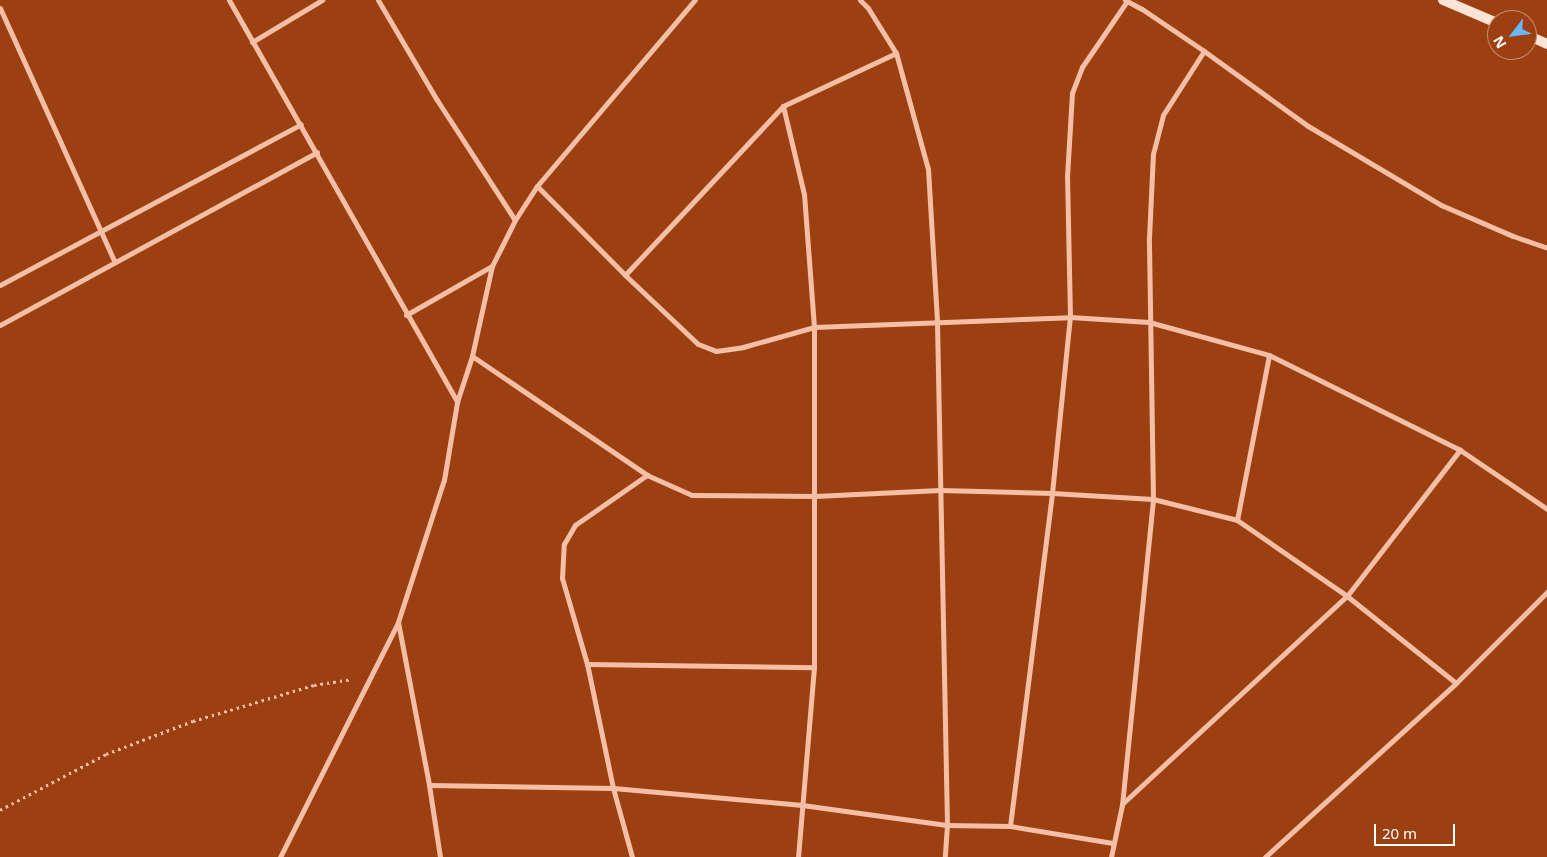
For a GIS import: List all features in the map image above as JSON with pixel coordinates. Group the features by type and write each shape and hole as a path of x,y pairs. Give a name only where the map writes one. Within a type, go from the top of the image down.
{"street":[{"path":"229,0 317,152 406,315 457,402"},
{"path":"252,42 322,0"},
{"path":"378,0 437,100 515,220"},
{"path":"280,857 398,622 444,480 457,402 472,356 492,266 515,220 537,186 695,0"},
{"path":"860,0 868,8 896,53 928,170 938,322 947,825 945,857"},
{"path":"1142,0 1142,9"},
{"path":"1443,0 1487,19"},
{"path":"1010,826 1052,493 1070,317 1067,177 1072,93 1082,67 1126,1 1142,9 1204,51 1308,126 1441,205 1513,236 1547,248"},
{"path":"0,8 114,261"},
{"path":"1111,857 1122,805 1153,499 1149,238 1153,154 1163,115 1204,51"},
{"path":"624,275 783,106 896,53"},
{"path":"783,106 804,194 814,328 814,667 798,857"},
{"path":"0,285 301,124"},
{"path":"0,325 114,261 317,152"},
{"path":"537,186 624,275 698,344 716,351 743,347 814,328 1070,317 1149,322 1269,356 1460,450 1547,509"},
{"path":"406,315 492,266"},
{"path":"472,356 647,475 692,495 815,496 940,490 1052,493 1153,499 1237,520 1347,596 1456,683"},
{"path":"1237,520 1269,356"},
{"path":"1122,805 1347,596 1460,450"},
{"path":"632,857 613,788 587,664 562,578 564,544 575,525 647,475"},
{"path":"1265,857 1456,683 1547,592"},
{"path":"398,622 429,785 440,857"},
{"path":"587,664 814,667"},
{"path":"429,785 613,788 802,804 947,825 1010,826 1113,842"}],"path":[{"path":"0,810 106,754 193,721 314,685 371,676"}]}
